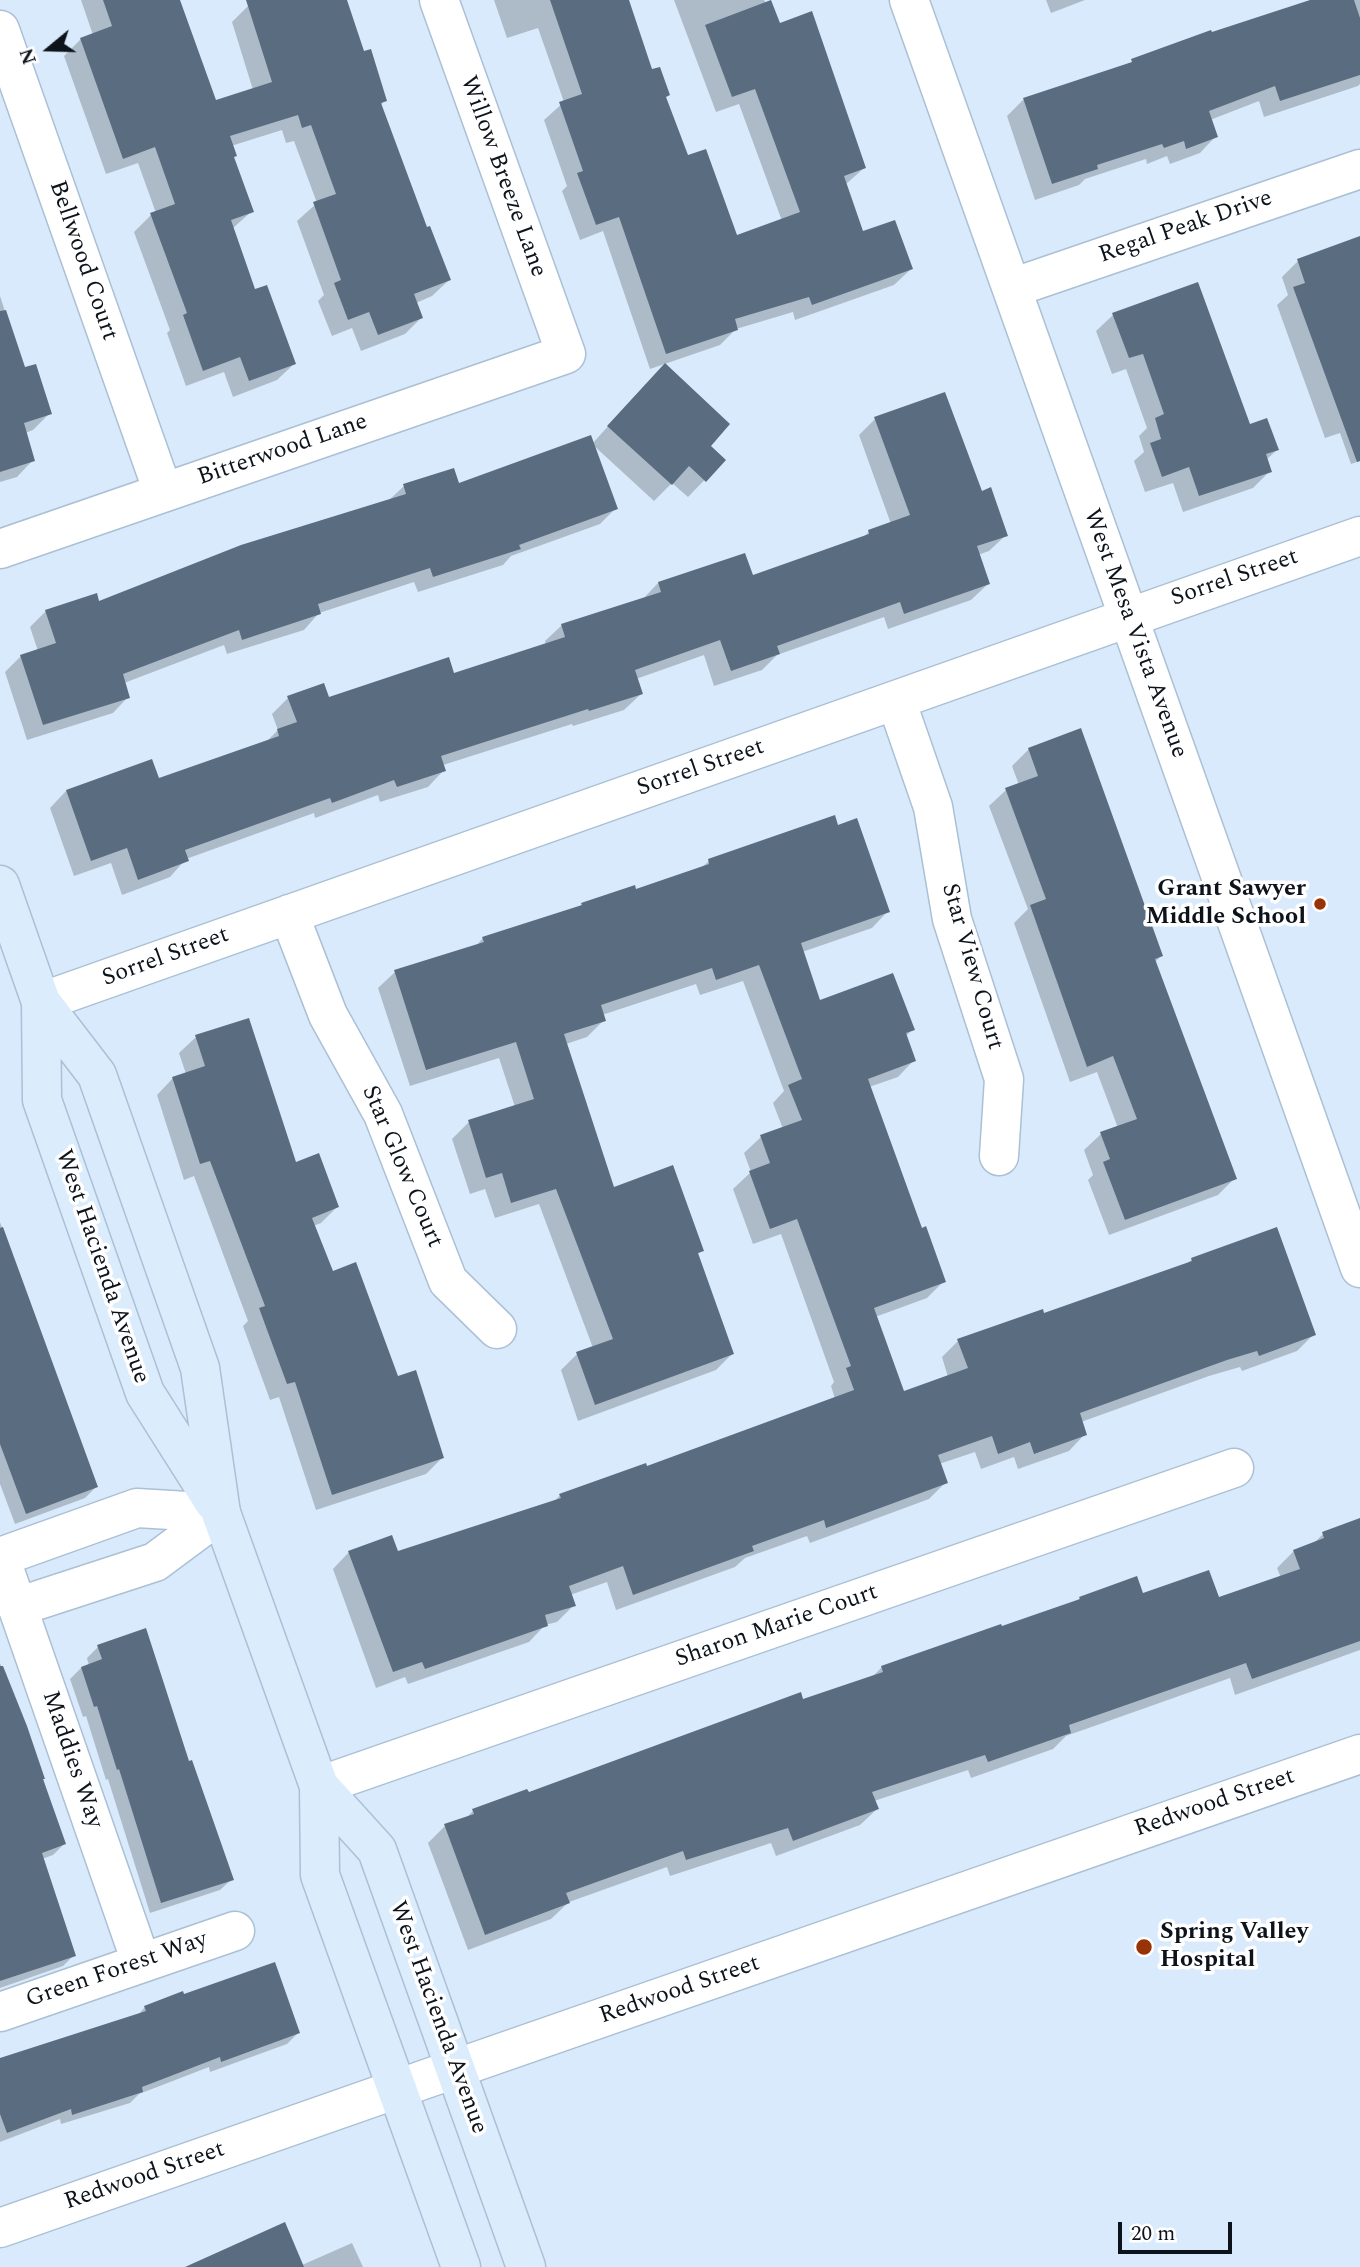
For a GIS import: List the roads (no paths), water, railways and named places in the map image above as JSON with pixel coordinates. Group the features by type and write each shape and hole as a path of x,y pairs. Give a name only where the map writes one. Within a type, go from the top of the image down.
{"main road":[{"name":"West Hacienda Avenue","path":"0,886 41,1002 97,1075 200,1368 221,1513 319,1786 320,1875 461,2267"},
{"name":"West Hacienda Avenue","path":"41,1002 42,1100 145,1393 221,1513"},
{"name":"West Hacienda Avenue","path":"319,1786 377,1850 526,2267"}],"street":[{"name":"Willow Breeze Lane","path":"439,0 566,354"},
{"name":"West Mesa Vista Avenue","path":"909,0 1360,1268"},
{"name":"Bellwood Court","path":"0,30 163,492"},
{"name":"Regal Peak Drive","path":"1012,288 1360,169"},
{"name":"Bitterwood Lane","path":"0,549 566,354"},
{"name":"Sorrel Street","path":"41,1002 1360,536"},
{"name":"Star View Court","path":"896,700 933,807 952,919 1004,1079 999,1156"},
{"name":"Star Glow Court","path":"289,914 328,1015 383,1114 448,1281 497,1329"},
{"name":"Sharon Marie Court","path":"319,1786 1234,1468"},
{"path":"0,1557 137,1508 221,1513"},
{"path":"17,1607 155,1562 221,1513"},
{"name":"Maddies Way","path":"0,1557 141,1962"},
{"name":"Redwood Street","path":"0,2228 1360,1754"},
{"name":"Green Forest Way","path":"0,2012 235,1931"}],"place":[{"name":"Grant Sawyer Middle School","path":"1320,904"},
{"name":"Spring Valley Hospital","path":"1144,1947"}]}
